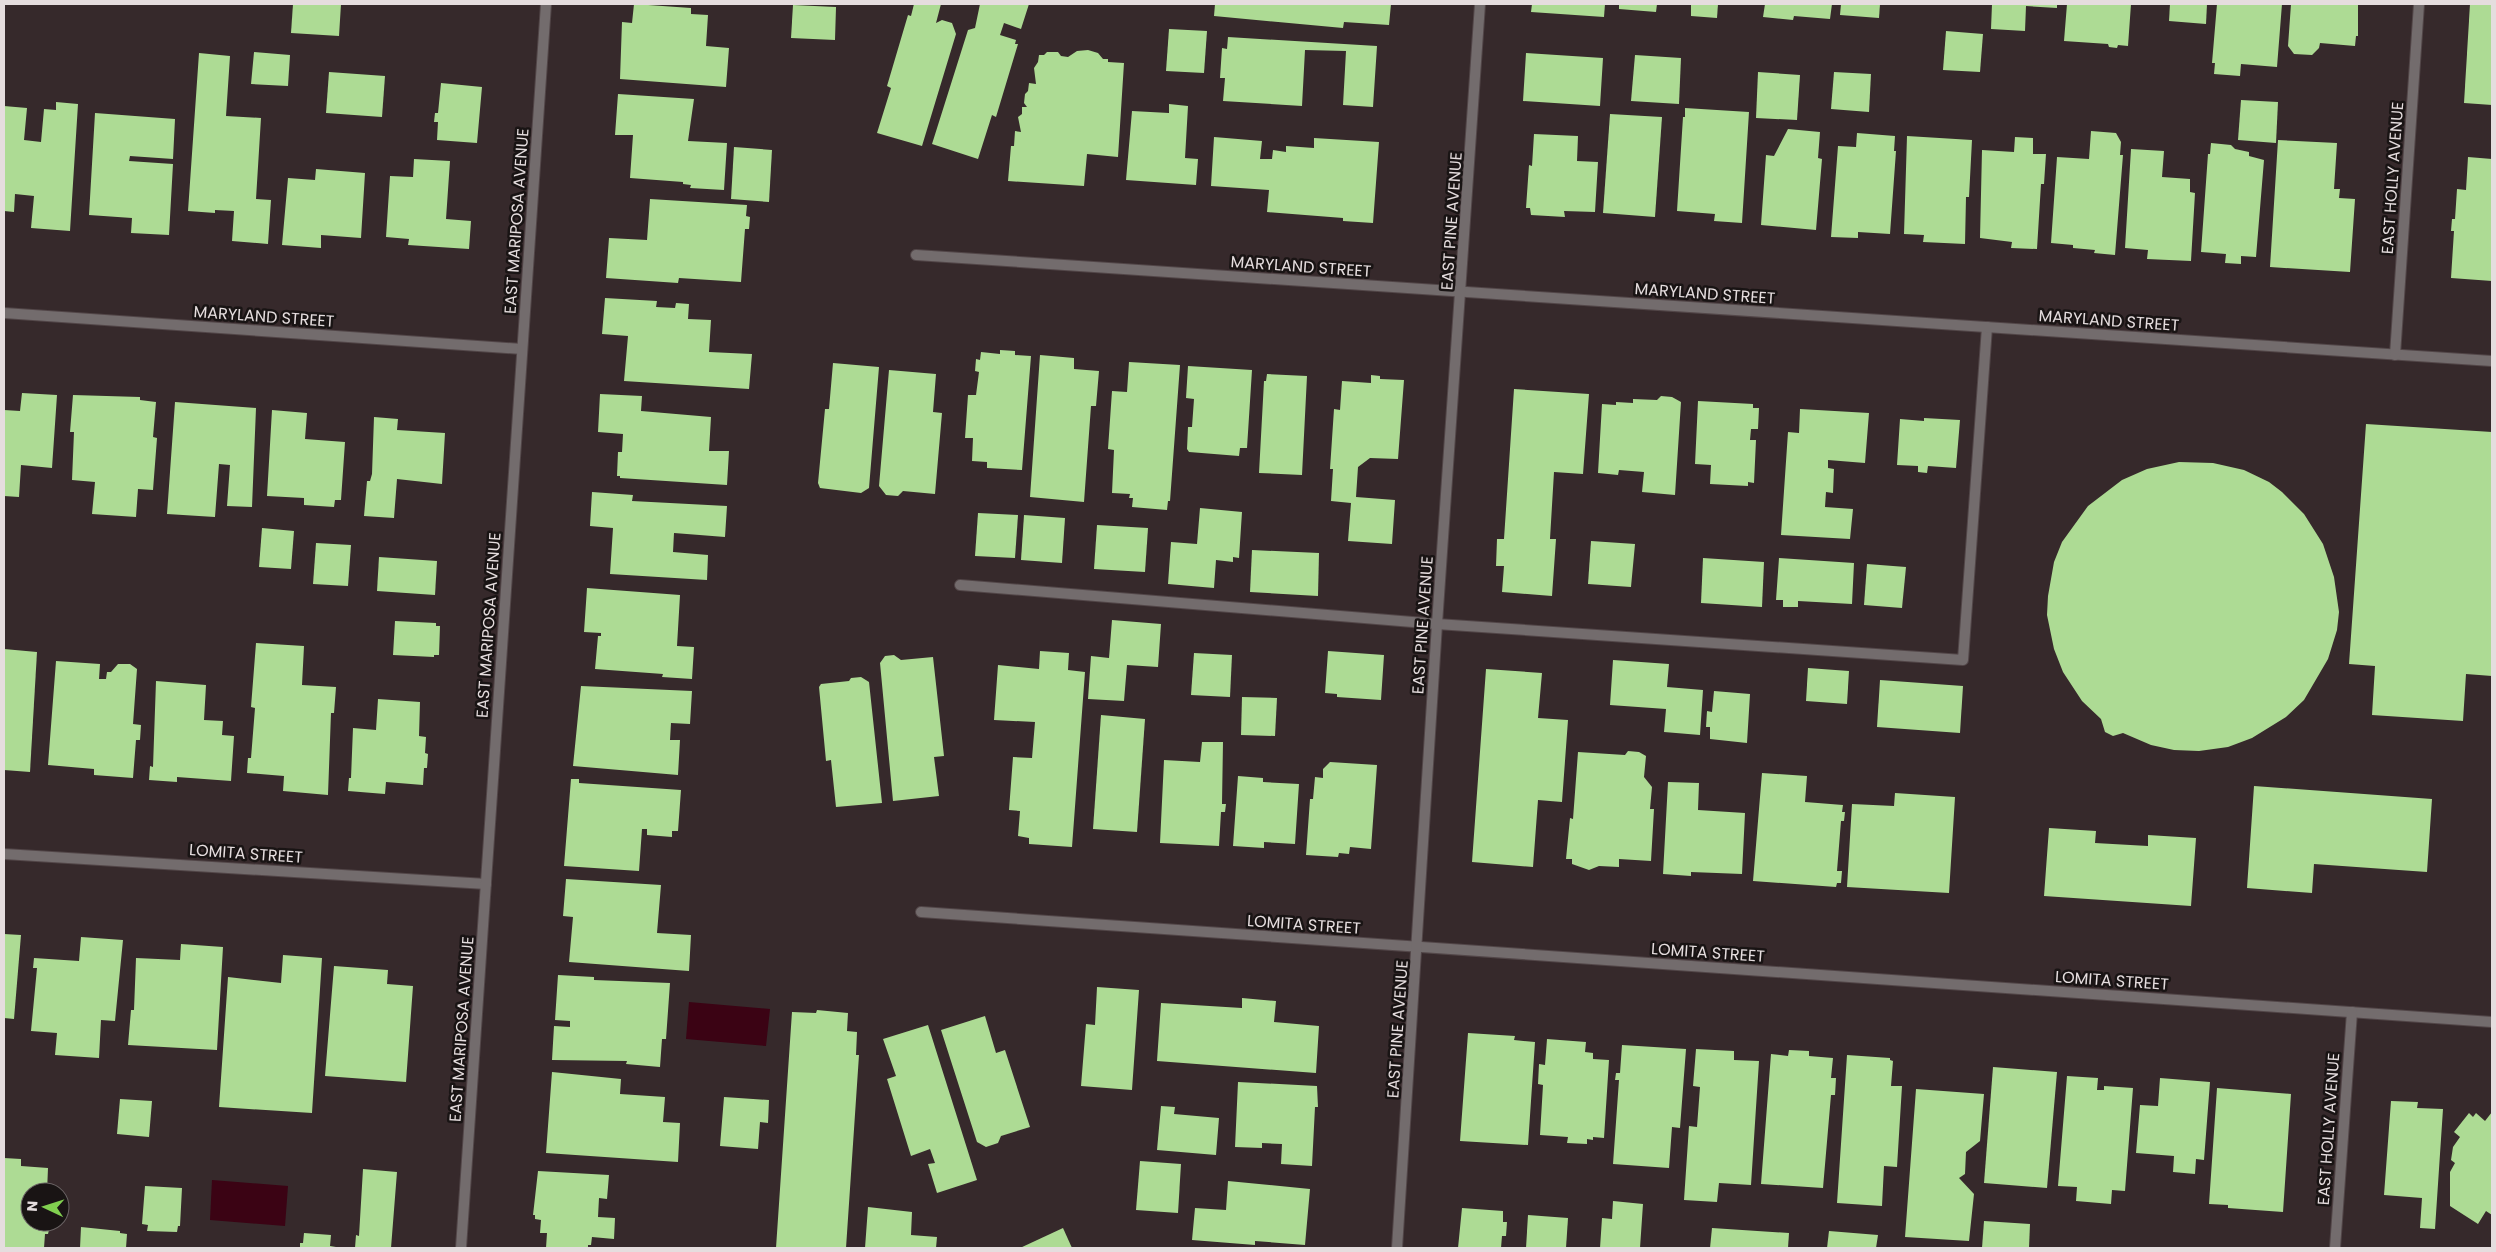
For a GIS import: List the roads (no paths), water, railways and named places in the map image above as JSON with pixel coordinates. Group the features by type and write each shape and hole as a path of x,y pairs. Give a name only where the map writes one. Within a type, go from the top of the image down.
{"street":[{"name":"EAST MARIPOSA AVENUE","path":"460,1248 546,4"},
{"name":"EAST PINE AVENUE","path":"1397,1248 1436,624 1480,4"},
{"name":"EAST HOLLY AVENUE","path":"2395,354 2420,4"},
{"name":"MARYLAND STREET","path":"916,255 2492,361"},
{"name":"MARYLAND STREET","path":"4,313 522,349"},
{"path":"960,585 1436,624 1963,660 1987,327"},
{"name":"LOMITA STREET","path":"4,854 486,884"},
{"name":"LOMITA STREET","path":"921,912 2492,1022"},
{"name":"EAST HOLLY AVENUE","path":"2335,1248 2352,1012"}]}
